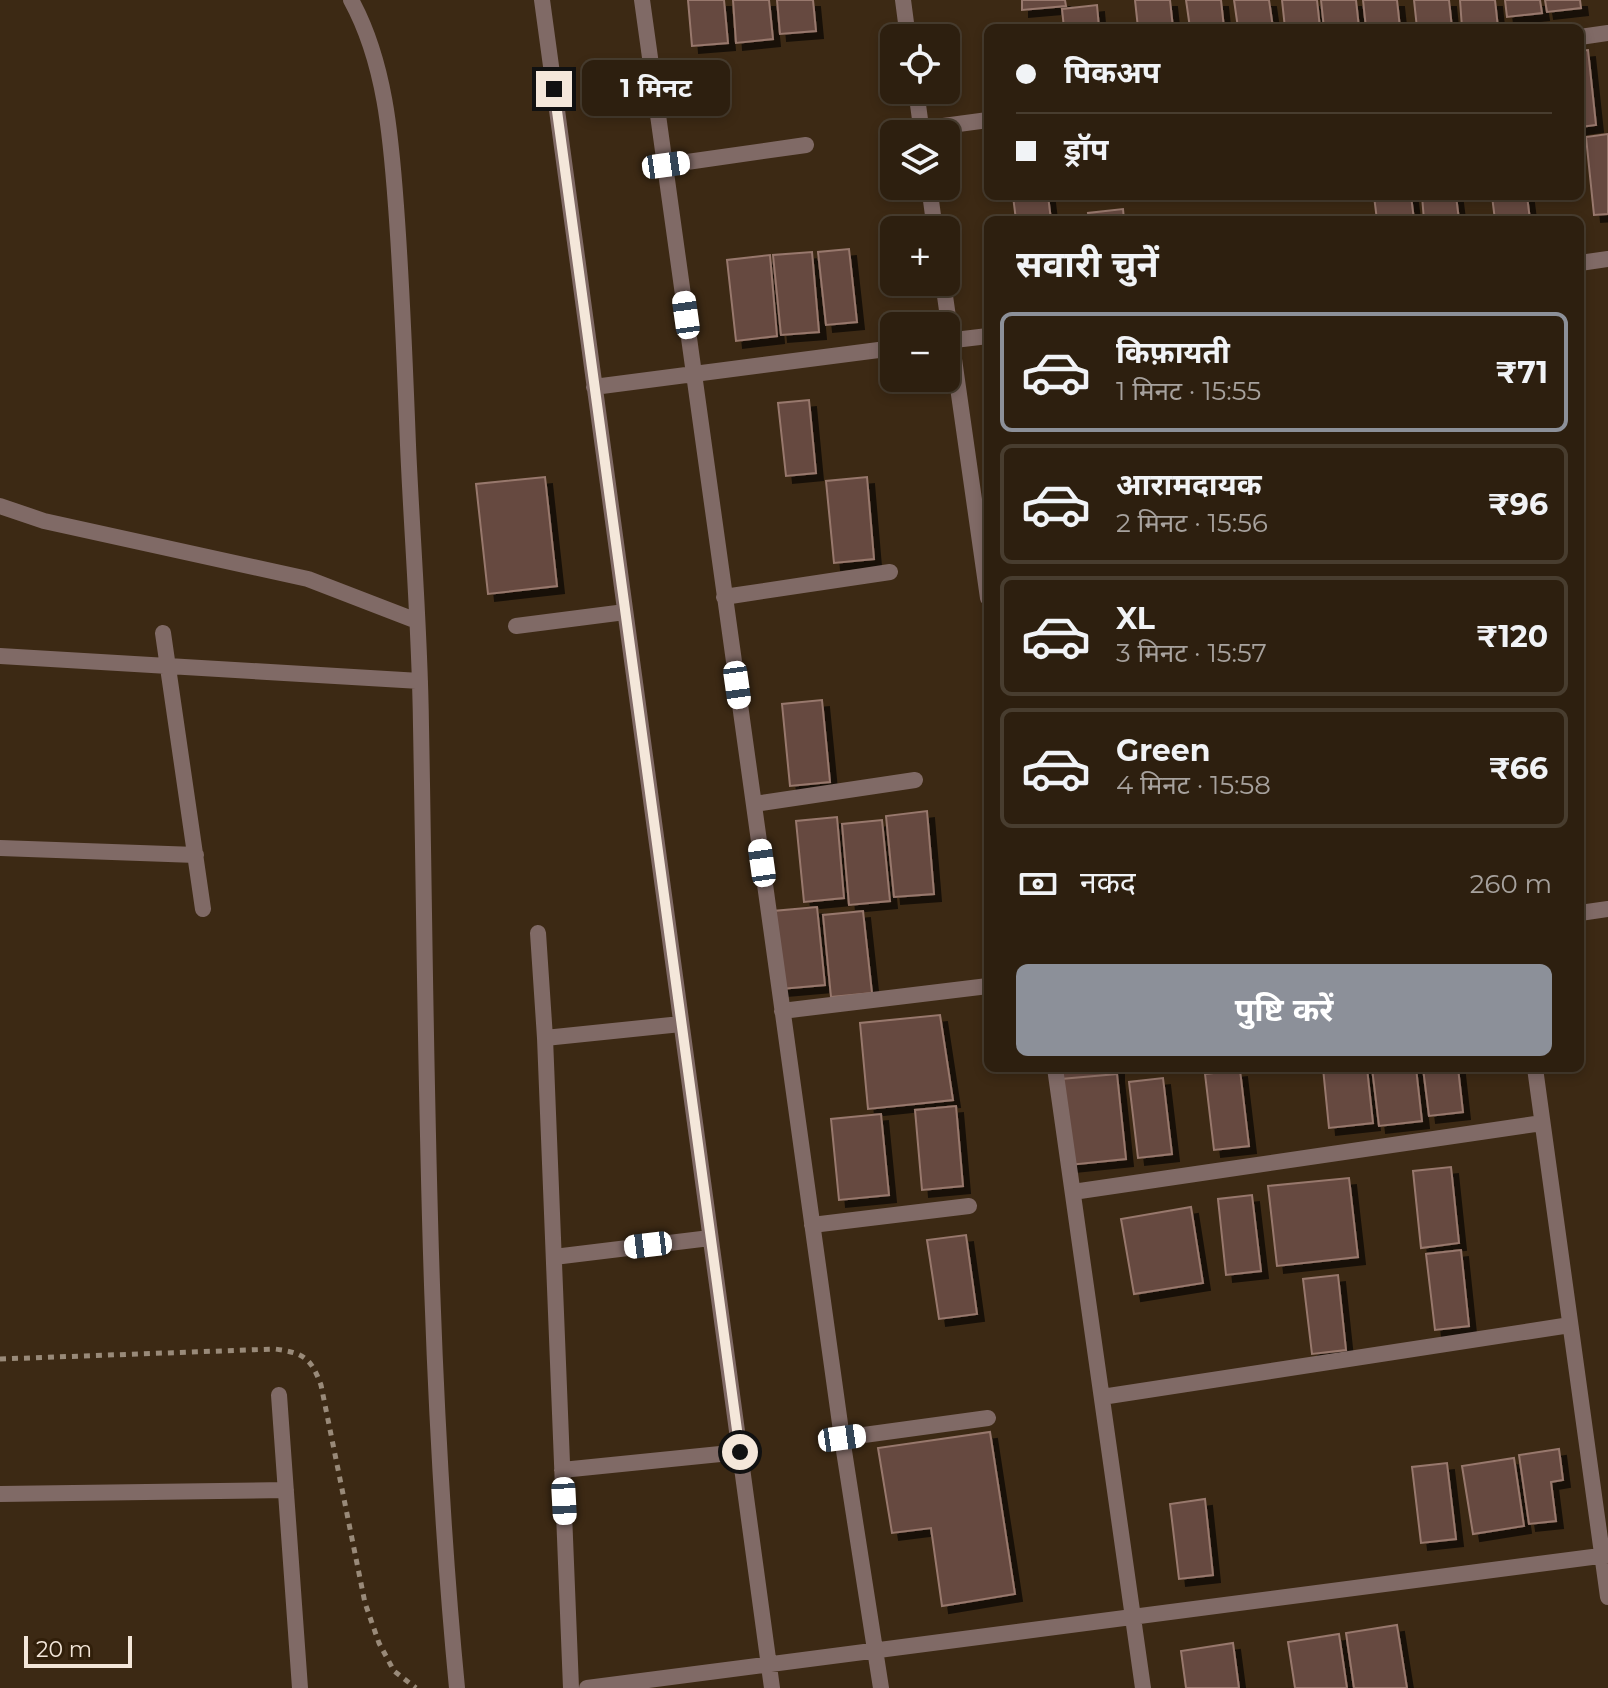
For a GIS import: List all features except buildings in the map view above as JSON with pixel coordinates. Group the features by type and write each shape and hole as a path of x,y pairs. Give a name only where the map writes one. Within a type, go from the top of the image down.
{"street":[{"path":"351,0 362,21 384,94 403,291 420,681 422,903 434,1371 457,1688"},
{"path":"542,0 772,1688"},
{"path":"642,0 842,1438 881,1688"},
{"path":"903,0 906,24"},
{"path":"1584,36 1608,33"},
{"path":"960,125 984,121"},
{"path":"666,165 806,145"},
{"path":"1584,262 1608,259"},
{"path":"960,340 984,337"},
{"path":"594,387 880,350"},
{"path":"957,392 984,554"},
{"path":"0,506 44,521 308,579 417,621"},
{"path":"724,597 890,572"},
{"path":"516,626 625,612"},
{"path":"163,633 203,909"},
{"path":"0,656 420,681"},
{"path":"754,804 915,780"},
{"path":"0,848 196,855"},
{"path":"1584,912 1608,909"},
{"path":"538,933 545,1038 571,1688"},
{"path":"782,1011 984,986"},
{"path":"545,1038 681,1024"},
{"path":"1056,1072 1143,1688"},
{"path":"1536,1072 1605,1555 1608,1597"},
{"path":"1073,1192 1542,1123"},
{"path":"812,1225 969,1206"},
{"path":"554,1257 710,1238"},
{"path":"1102,1397 1570,1325"},
{"path":"279,1395 300,1688"},
{"path":"842,1438 988,1418"},
{"path":"562,1470 740,1452"},
{"path":"0,1494 286,1490"},
{"path":"587,1688 1605,1555"}],"route":[{"path":"554,89 740,1452"}]}
